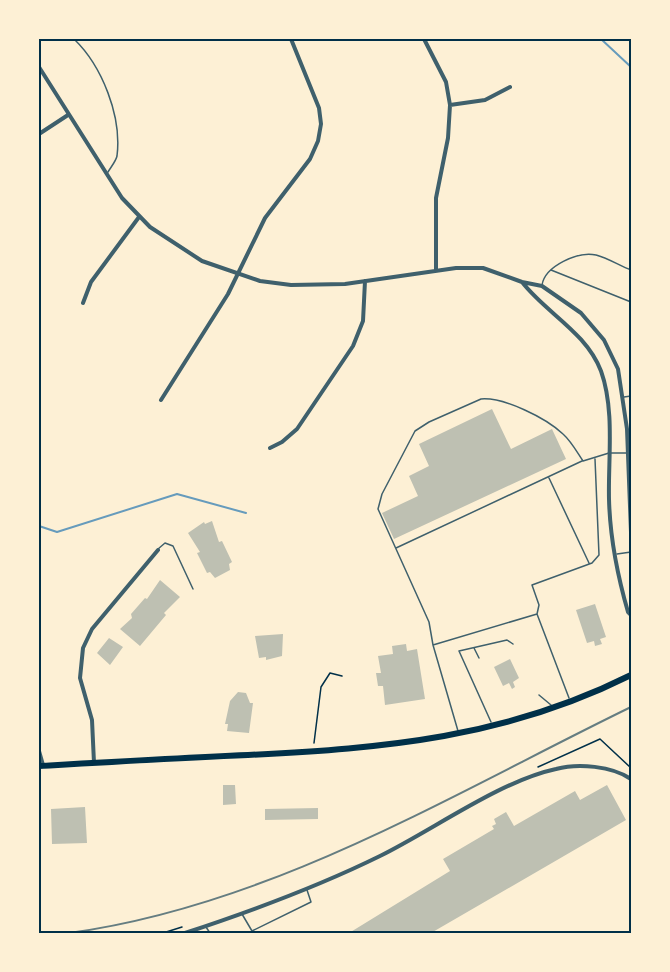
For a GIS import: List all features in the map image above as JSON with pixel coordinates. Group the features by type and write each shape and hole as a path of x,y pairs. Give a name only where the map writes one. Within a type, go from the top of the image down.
{"main road":[{"path":"41,765 312,752 399,745 492,727 554,708 631,675"}],"street":[{"path":"161,400 205,334 265,218 310,159 320,133 319,108 291,39"},
{"path":"424,39 446,82 450,105 448,138 436,198 435,271"},
{"path":"39,67 106,176 139,217 189,254 260,281 291,285 365,281 435,271 483,268 522,282 542,286 581,313 604,339 618,369 624,397 629,446 627,453 631,532"},
{"path":"450,105 484,100 510,87"},
{"path":"39,134 68,116"},
{"path":"84,303 91,282 139,217"},
{"path":"270,448 282,442 297,429 353,346 363,321 365,281"},
{"path":"522,282 533,297 571,329 601,372 607,410 613,554 628,612 631,615"},
{"path":"94,763 92,720 80,678 83,648 92,629 158,550"},
{"path":"39,751 41,765"},
{"path":"185,933 307,889 381,856 534,775 572,766 610,770 631,779"}],"lane":[{"path":"74,39 99,70 115,119 117,158 106,176"},
{"path":"542,286 544,277 550,270 585,255 596,255 631,270"},
{"path":"550,270 631,302"},
{"path":"624,397 631,396"},
{"path":"459,735 433,645 429,622 379,517 378,503 415,431 429,422 481,399 501,400 563,434 583,461"},
{"path":"395,549 583,461 609,453 627,453"},
{"path":"570,701 537,614 539,605 532,585 589,564 599,555 595,458"},
{"path":"549,477 589,564"},
{"path":"158,550 165,543 172,546 194,589"},
{"path":"613,554 631,552"},
{"path":"433,645 537,614"},
{"path":"492,727 459,651 507,640 513,644"},
{"path":"474,648 479,658"},
{"path":"539,696 554,708"},
{"path":"249,933 311,902 307,889"},
{"path":"242,914 252,931"},
{"path":"206,926 210,933"}],"path":[{"path":"312,752 321,687 330,673 342,676"},
{"path":"536,768 600,739 631,768"},
{"path":"163,933 184,927"}],"building":[{"path":"492,409 511,449 552,429 566,459 394,539 382,513 418,496 409,476 429,466 419,444"},
{"path":"212,521 219,542 222,541 232,562 229,564 230,570 215,578 210,572 207,573 197,553 200,552 188,533 204,522 205,524"},
{"path":"160,580 180,597 164,613 166,615 140,646 120,629 132,618 131,614 145,598 147,599"},
{"path":"595,604 606,637 600,639 602,644 595,646 594,641 587,643 576,610"},
{"path":"283,634 282,656 266,660 266,657 259,658 255,636"},
{"path":"109,638 123,647 110,665 97,653"},
{"path":"406,644 407,651 417,649 425,699 385,705 383,686 378,686 376,673 381,673 378,656 393,654 392,646"},
{"path":"510,659 519,678 513,682 515,687 512,689 509,683 503,686 494,667"},
{"path":"238,692 246,693 250,703 253,703 249,733 227,731 228,724 225,724 230,701"},
{"path":"223,785 235,785 236,804 223,805"},
{"path":"607,785 626,820 431,933 349,933 450,871 443,859 494,829 492,826 496,824 494,819 506,812 514,826 575,791 580,800"},
{"path":"85,807 87,843 52,844 51,809"},
{"path":"318,808 318,819 265,820 265,809"}],"waterway":[{"path":"601,39 631,67"},
{"path":"39,526 57,532 177,494 246,513"}],"railway":[{"path":"69,933 144,919 217,898 288,872 427,810 631,707"}]}
